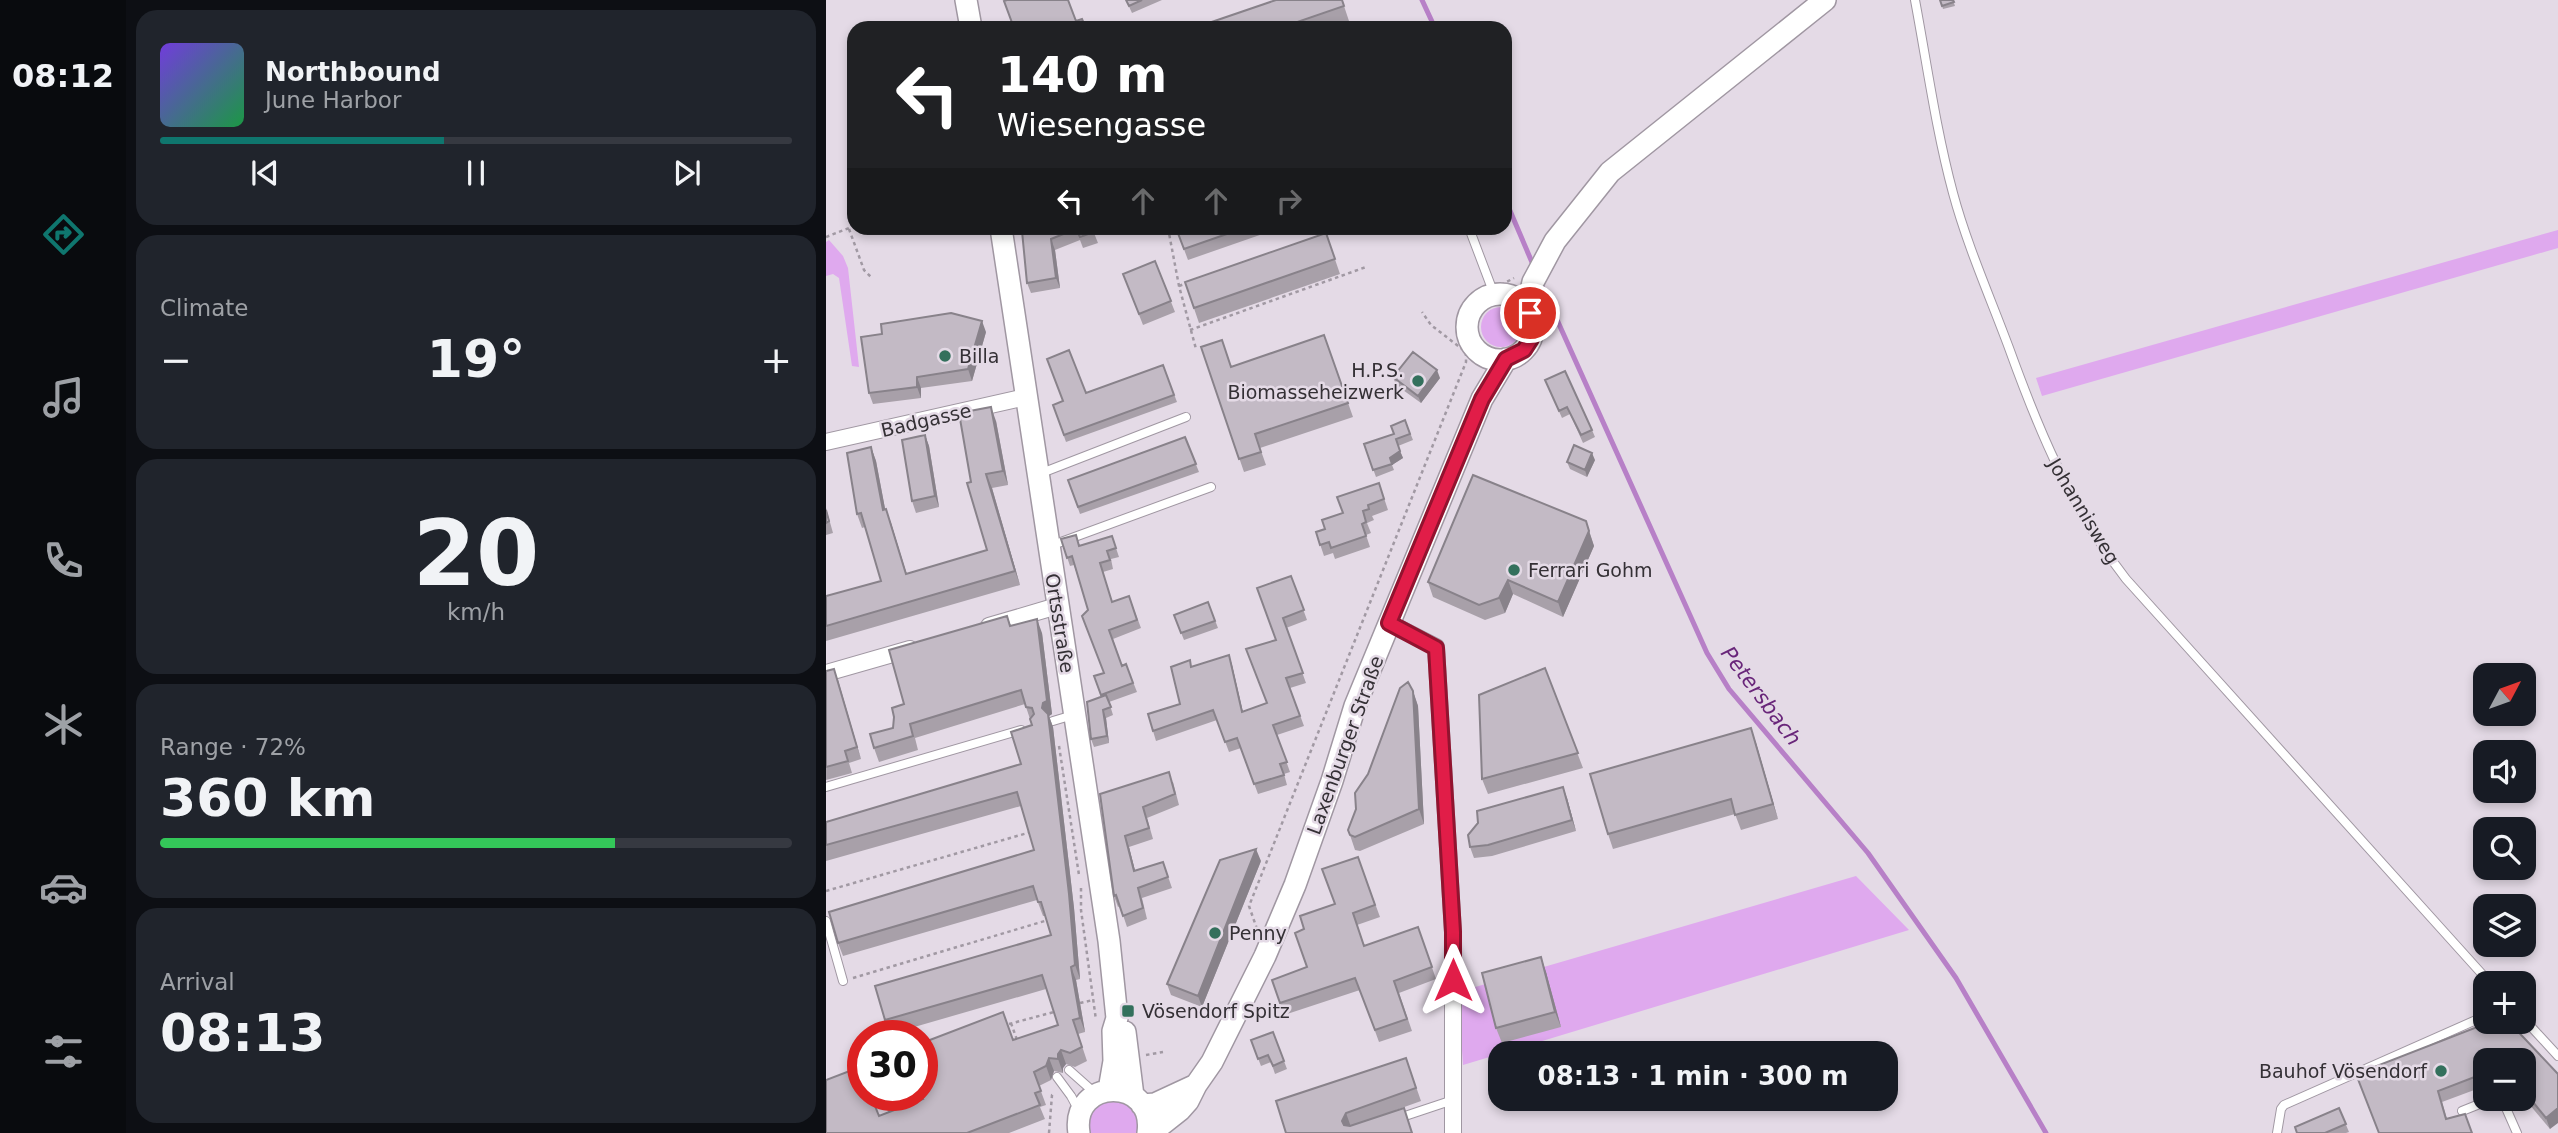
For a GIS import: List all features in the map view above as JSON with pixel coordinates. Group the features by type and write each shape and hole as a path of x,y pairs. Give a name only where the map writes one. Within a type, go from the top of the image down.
{"main road":[{"path":"967,0 970,21"},
{"name":"Laxenburger Straße","path":"1149,1133 1181,1110 1188,1101 1212,1062 1265,956 1295,885 1355,706 1482,399 1506,359 1524,350 1531,339 1532,320 1506,296 1546,257 1574,214 1609,172 1825,0"},
{"name":"Ortsstraße","path":"1002,235 1057,606 1062,718 1109,941 1117,1018 1113,1031 1114,1061 1102,1092"},
{"path":"1506,296 1480,301 1468,319 1469,337 1475,348 1495,359 1506,359"},
{"name":"Laxenburger Straße","path":"1482,399 1484,355"},
{"name":"Ortsstraße","path":"1117,1018 1124,1029 1128,1059 1138,1100 1148,1117 1149,1133"},
{"path":"1079,1128 1086,1102 1102,1092 1121,1091 1138,1100 1155,1104 1196,1085"}],"street":[{"name":"Badgasse","path":"826,442 1027,397"},
{"path":"967,632 1057,606"},
{"path":"1389,623 1436,648 1453,932 1453,1133"},
{"path":"826,673 929,643"}],"lane":[{"name":"Johannisweg","path":"1915,0 1943,152 1954,196 2036,422 2051,457 2083,516 2103,550 2126,579 2479,971"},
{"path":"1473,235 1506,296"},
{"path":"1038,475 1186,417"},
{"path":"1048,546 1211,487"},
{"path":"826,787 1033,727"},
{"path":"826,921 843,981"},
{"path":"2277,1133 2284,1105 2473,1021"},
{"path":"2536,1032 2558,1056"},
{"path":"1069,1070 1102,1092"},
{"path":"1057,1077 1063,1084 1079,1128"},
{"path":"1390,1121 1453,1100"},
{"path":"2462,1111 2473,1107"},
{"path":"2507,1111 2517,1133"}],"path":[{"path":"826,237 847,230"},
{"path":"851,235 864,270 871,277"},
{"path":"1169,235 1179,286 1196,349"},
{"path":"1320,237 1326,235"},
{"path":"1190,330 1366,267"},
{"path":"1506,296 1505,283 1526,277"},
{"path":"1179,286 1192,282"},
{"path":"1265,956 1249,906 1466,362 1466,352 1431,325 1422,312"},
{"path":"1062,718 1060,755 1067,820 1081,883 1081,910 1096,1025"},
{"path":"826,891 1036,830"},
{"path":"1074,912 1081,910"},
{"path":"843,981 1048,920"},
{"path":"1080,1003 1093,1000"},
{"path":"998,1027 1054,1012"},
{"path":"1011,1023 1021,1049"},
{"path":"1128,1059 1163,1052"},
{"path":"1049,1133 1052,1096 1063,1084"},
{"path":"889,1111 891,1115"}],"shaded area":[{"path":"2558,230 2558,248 2042,396 2036,378"},
{"path":"829,240 843,256 848,268 859,367 852,366 839,278 833,274 826,276 826,242"},
{"path":"1501,307 1515,313 1521,327 1515,341 1501,347 1487,341 1481,327 1487,313"},
{"path":"1856,876 1909,930 1542,1041 1488,1041 1488,1057 1463,1065 1458,992"},
{"path":"1109,1097 1135,1106 1141,1133 1086,1133 1087,1113"}],"building":[{"path":"1068,0 1076,21 1011,21 1004,1"},
{"path":"1126,0 1142,0 1129,6"},
{"path":"1276,0 1342,0 1344,6 1300,21 1214,21"},
{"path":"1940,0 1953,0 1954,2 1942,6"},
{"path":"1022,235 1061,235 1051,239 1056,278 1027,283"},
{"path":"1179,235 1224,235 1184,249"},
{"path":"1320,235 1327,235 1335,259 1194,308 1185,282"},
{"path":"1155,261 1171,301 1139,314 1123,274"},
{"path":"951,313 982,321 968,369 917,377 917,387 869,393 861,337 882,334 881,324"},
{"path":"1324,335 1348,403 1255,434 1261,452 1239,459 1201,347 1222,340 1231,367"},
{"path":"1069,350 1086,393 1163,365 1174,395 1064,435 1053,405 1063,401 1047,359"},
{"name":"H.P.S. Biomasseheizwerk","path":"1413,352 1437,370 1418,396 1393,377"},
{"path":"1565,371 1592,430 1581,435 1567,407 1559,411 1545,380"},
{"path":"991,407 1003,471 986,474 1015,571 826,626 826,596 881,581 861,513 857,514 847,453 871,447 883,510 886,509 906,574 987,550 967,483 971,482 959,413"},
{"path":"1405,420 1410,434 1396,439 1400,451 1390,458 1392,464 1373,470 1364,444 1394,434 1391,426"},
{"path":"925,435 935,496 912,501 902,440"},
{"path":"1185,437 1196,464 1078,507 1068,480"},
{"path":"1574,445 1592,453 1585,470 1567,462"},
{"name":"Ferrari Gohm","path":"1473,475 1586,521 1589,531 1558,602 1508,580 1499,598 1479,605 1428,582"},
{"path":"1379,483 1384,499 1368,505 1369,509 1363,511 1366,522 1362,524 1366,536 1331,548 1329,542 1320,545 1316,532 1325,529 1322,520 1343,513 1337,497"},
{"path":"1076,535 1079,546 1112,536 1116,548 1107,551 1110,560 1100,563 1112,602 1129,596 1137,620 1109,630 1122,666 1126,664 1133,683 1101,695 1094,676 1104,673 1082,616 1088,610 1072,556 1067,558 1061,539"},
{"path":"1291,576 1304,610 1283,618 1303,673 1286,678 1300,716 1273,725 1287,762 1280,764 1284,775 1254,784 1237,738 1225,742 1213,710 1153,731 1148,714 1180,704 1171,667 1190,660 1191,667 1229,655 1242,712 1267,703 1246,649 1276,640 1257,588"},
{"path":"1208,602 1215,621 1181,633 1174,615"},
{"path":"1007,616 1010,626 1037,619 1047,701 1042,708 1048,714 1069,894 1075,965 1071,967 1080,1018 1073,1020 1082,1047 1070,1053 1061,1050 1058,1059 1049,1058 1046,1066 1034,1072 1041,1091 1035,1093 1040,1105 967,1133 826,1133 826,1080 847,1072 847,1111 877,1111 879,1116 892,1111 938,1111 938,1037 1003,1012 1013,1040 1058,1025 1042,975 885,1020 875,986 1051,935 1033,886 838,943 829,912 1034,850 1017,792 826,845 826,822 1021,764 1011,732 1032,725 1030,719 1034,714 1032,708 1026,707 1021,690 910,724 913,736 874,748 870,734 893,728 892,708 904,704 889,650"},
{"path":"1545,668 1578,753 1482,779 1479,695"},
{"path":"834,669 857,747 845,751 848,761 826,767 826,671"},
{"path":"1408,682 1413,691 1419,809 1355,837 1350,835 1348,830 1356,809 1355,793 1368,774 1400,688"},
{"path":"1106,695 1111,707 1103,710 1107,736 1091,739 1087,702"},
{"path":"1751,728 1773,804 1735,815 1731,799 1608,834 1590,774"},
{"path":"1169,772 1175,794 1143,807 1149,828 1125,836 1134,871 1163,862 1168,877 1138,888 1143,908 1123,916 1116,895 1114,896 1100,794"},
{"path":"1563,787 1572,820 1488,845 1470,847 1468,835 1478,823 1477,811"},
{"name":"Penny","path":"1256,849 1198,996 1167,984 1220,860"},
{"path":"1358,857 1375,905 1353,913 1364,946 1418,927 1432,967 1394,981 1407,1019 1375,1030 1355,978 1280,1003 1272,980 1307,967 1295,933 1304,929 1300,916 1335,904 1322,869"},
{"path":"1541,957 1555,1012 1496,1028 1482,973"},
{"name":"Bauhof Vösendorf","path":"2473,1029 2473,1034 2520,1034 2534,1048 2473,1048 2473,1078 2438,1091 2446,1119 2465,1114 2472,1133 2379,1133 2356,1074"},
{"path":"1273,1032 1284,1061 1273,1066 1268,1055 1258,1059 1251,1040"},
{"name":"Bauhof Vösendorf","path":"2536,1051 2558,1074 2558,1108 2546,1118 2536,1106"},
{"path":"1406,1058 1416,1088 1346,1113 1342,1121 1344,1125 1350,1126 1404,1108 1412,1133 1286,1133 1276,1101"},
{"path":"2339,1108 2346,1124 2325,1133 2297,1133 2295,1127"}],"waterway":[{"name":"Petersbach","path":"1422,0 1432,21"},
{"name":"Petersbach","path":"1512,215 1534,267"},
{"name":"Petersbach","path":"1540,282 1707,653 1729,689 1868,853 1956,978 2046,1133"}],"place":[{"name":"Billa","path":"945,356"},
{"name":"H.P.S. Biomasseheizwerk","path":"1418,381"},
{"name":"Ferrari Gohm","path":"1514,570"},
{"name":"Penny","path":"1215,933"},
{"name":"Vösendorf Spitz","path":"1128,1011"},
{"name":"Bauhof Vösendorf","path":"2441,1071"}],"route":[{"path":"1453,980 1453,932 1436,648 1389,623 1482,399 1506,359 1524,350 1531,339 1533,326 1530,313"}]}
